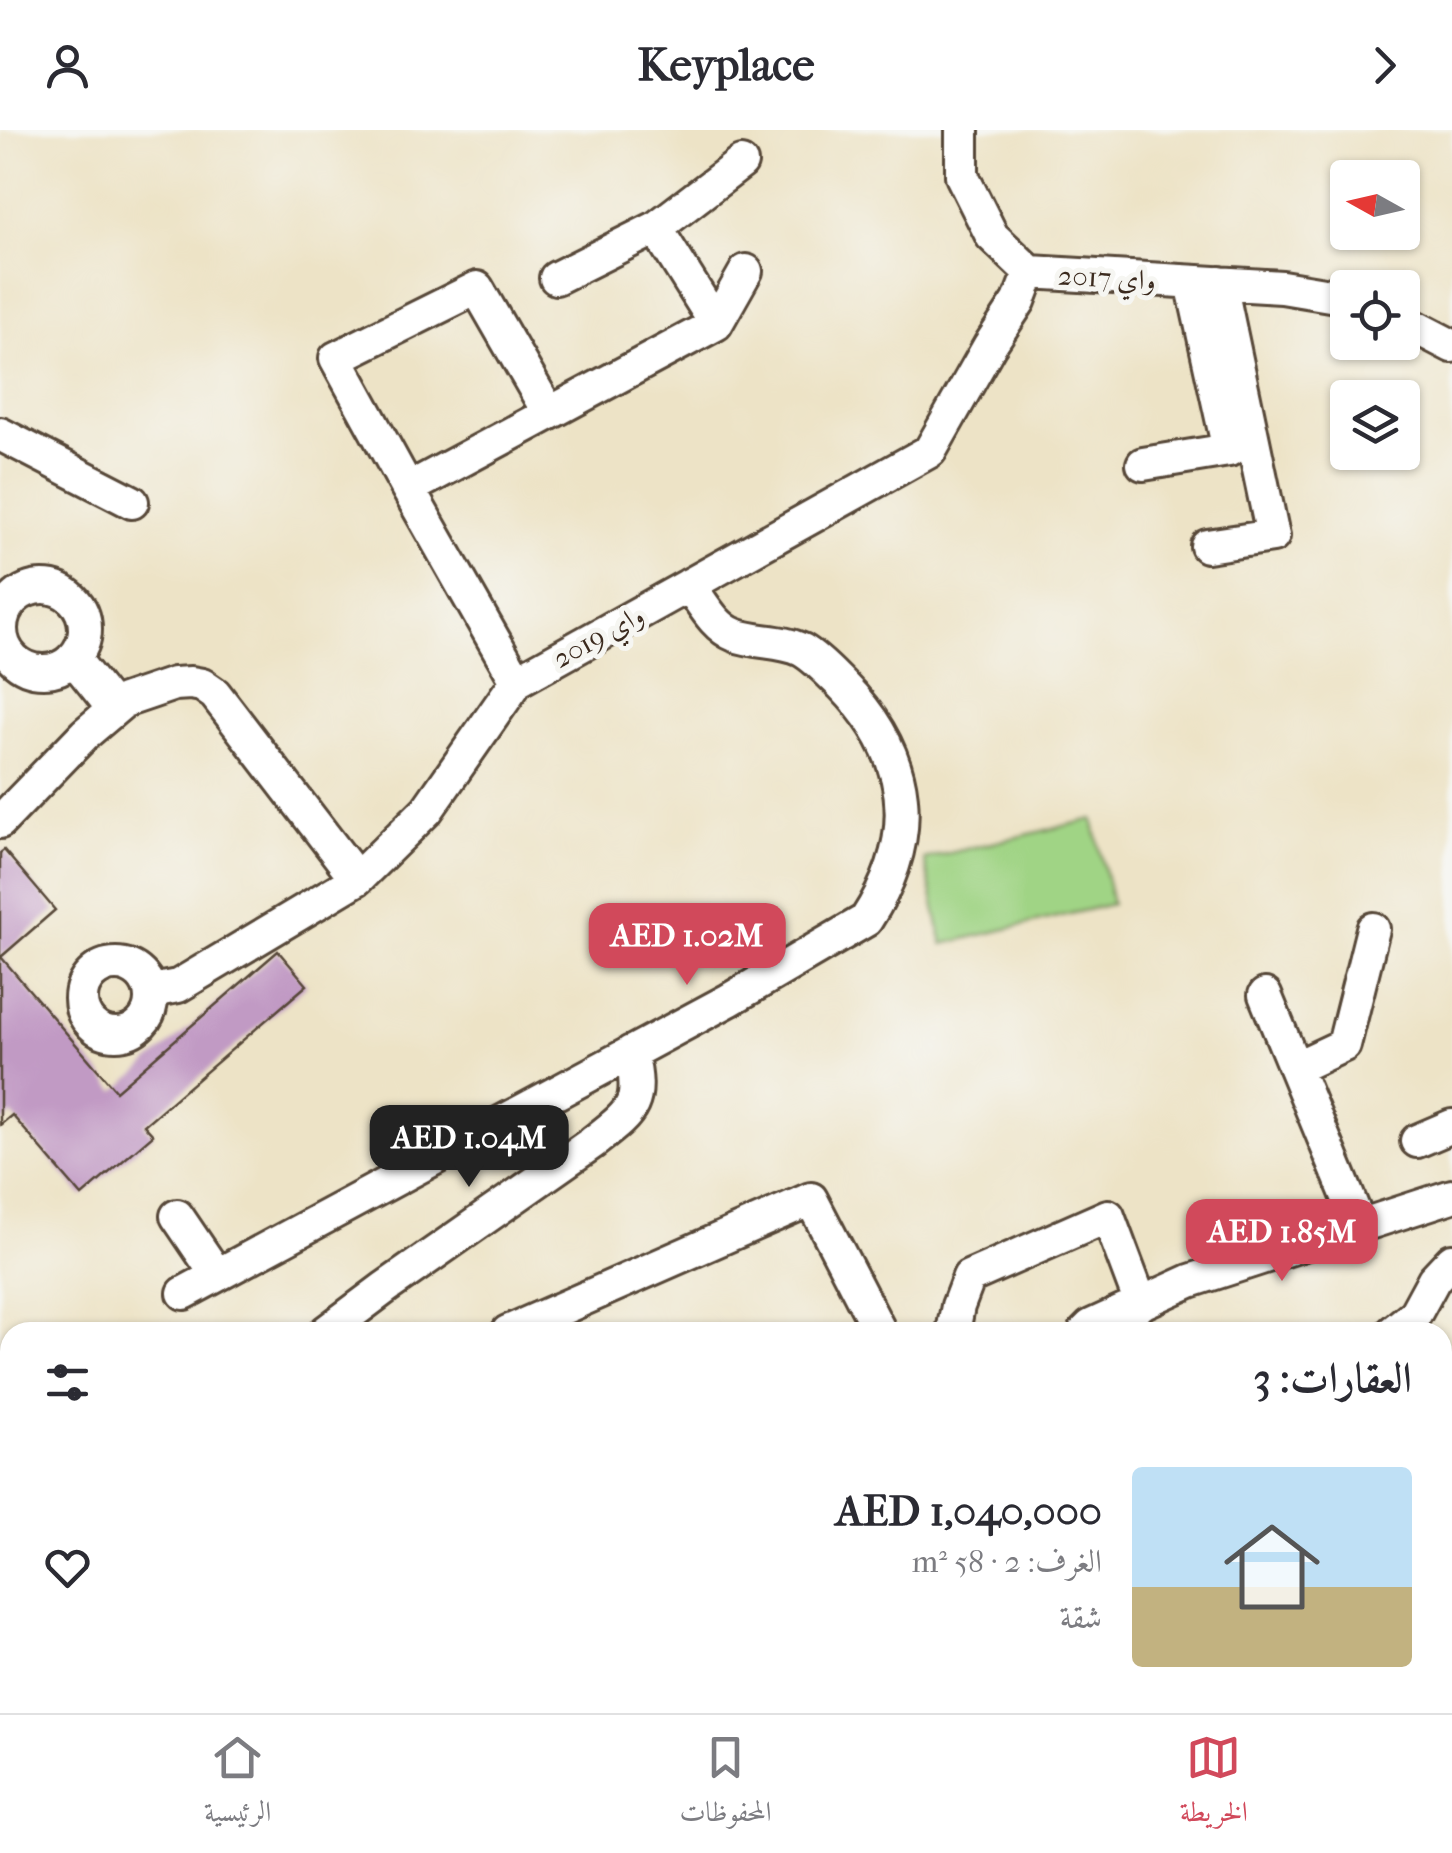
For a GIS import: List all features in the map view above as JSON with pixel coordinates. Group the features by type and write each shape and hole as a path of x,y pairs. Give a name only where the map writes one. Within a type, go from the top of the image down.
{"street":[{"name":"واي 2017","path":"962,130 962,176 992,236 1030,272 1282,287 1330,295"},
{"path":"556,278 656,228 741,163"},
{"path":"656,228 716,324"},
{"path":"408,489 716,324 746,271"},
{"name":"واي 2019","path":"151,991 178,986 357,879 427,810 517,681 930,451 1019,301 1030,272"},
{"path":"1143,464 1229,450 1206,282"},
{"path":"1206,282 1273,536 1208,546"},
{"path":"517,681 336,358 478,288 549,413"},
{"path":"1420,329 1452,346"},
{"path":"0,434 132,502"},
{"path":"184,1294 729,1000 866,920 879,900 903,826 899,784 890,749 864,707 802,650 735,635 718,625 689,585"},
{"path":"73,658 113,708"},
{"path":"0,822 113,708 124,700 191,682 215,694 357,879"},
{"path":"1295,1068 1344,1046 1372,929"},
{"path":"1265,995 1360,1226"},
{"path":"339,1322 624,1118 637,1094 631,1052"},
{"path":"1416,1141 1452,1126"},
{"path":"1099,1322 1190,1281 1450,1198"},
{"path":"531,1322 810,1199 875,1322"},
{"path":"177,1216 217,1275"},
{"path":"955,1322 969,1277 1108,1216 1141,1304"},
{"path":"1405,1322 1452,1260"}],"green space":[{"path":"1093,819 1112,904 943,944 924,859"}],"building":[{"path":"4,850 55,910 1,957 116,1091 278,951 307,985 144,1125 153,1135 82,1196 12,1115 0,1125 0,853"}]}
